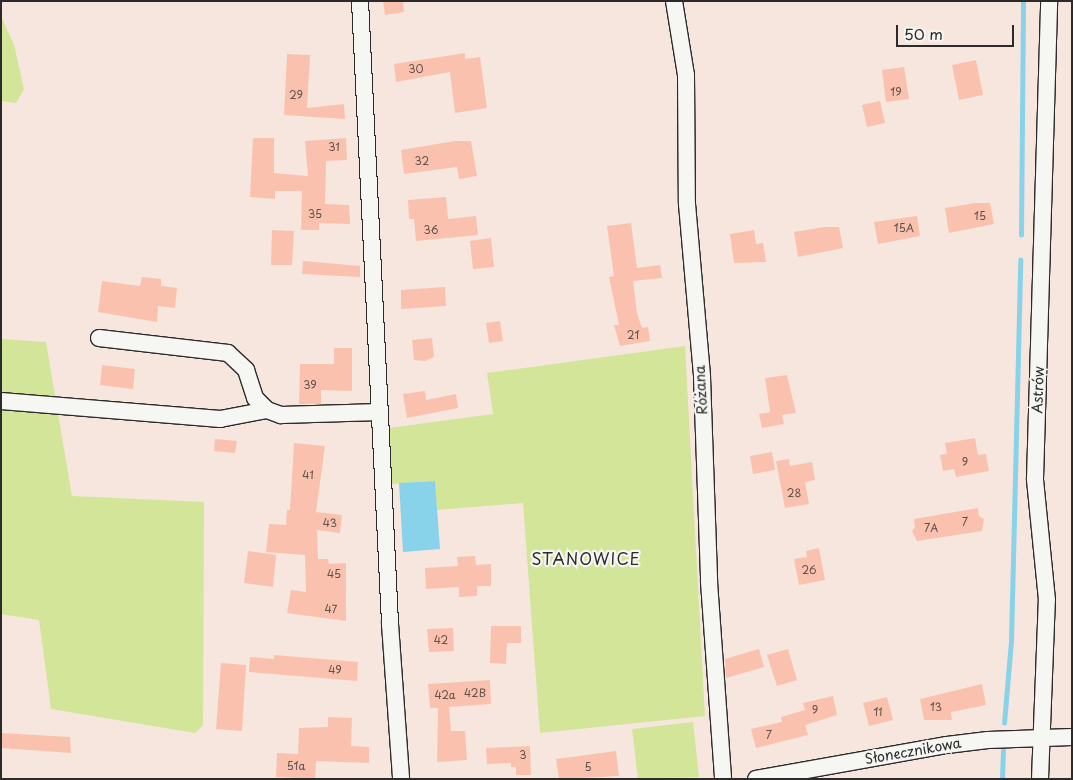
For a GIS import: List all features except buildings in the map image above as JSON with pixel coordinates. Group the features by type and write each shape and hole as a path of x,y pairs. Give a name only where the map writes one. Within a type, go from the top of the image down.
{"street":[{"path":"360,1 390,624 401,779"},
{"name":"Różana","path":"674,1 686,74 687,204 702,377 709,582 723,779"},
{"name":"Astrów","path":"1040,779 1040,737 1047,600 1035,479 1049,1"},
{"path":"99,338 228,353 246,370 256,398 267,410 281,415 380,412"},
{"path":"1,401 220,419 267,410"},
{"name":"Słonecznikowa","path":"756,779 946,745 1040,737 1072,738"}],"green space":[{"path":"1,16 14,45 24,89 16,103 1,101"},
{"path":"1,339 46,342 72,496 204,502 203,725 195,733 51,709 39,620 1,614"},
{"path":"685,346 705,716 540,733 523,503 437,510 435,481 391,484 389,428 493,414 487,373"},
{"path":"693,722 699,777 638,779 632,729"}],"water":[{"path":"435,481 440,549 403,552 399,483"}],"waterway":[{"path":"1021,235 1023,1"},
{"path":"1004,723 1011,641 1020,260"},
{"path":"1002,779 1003,751"}],"district":[{"name":"STANOWICE","path":"586,558"}]}
